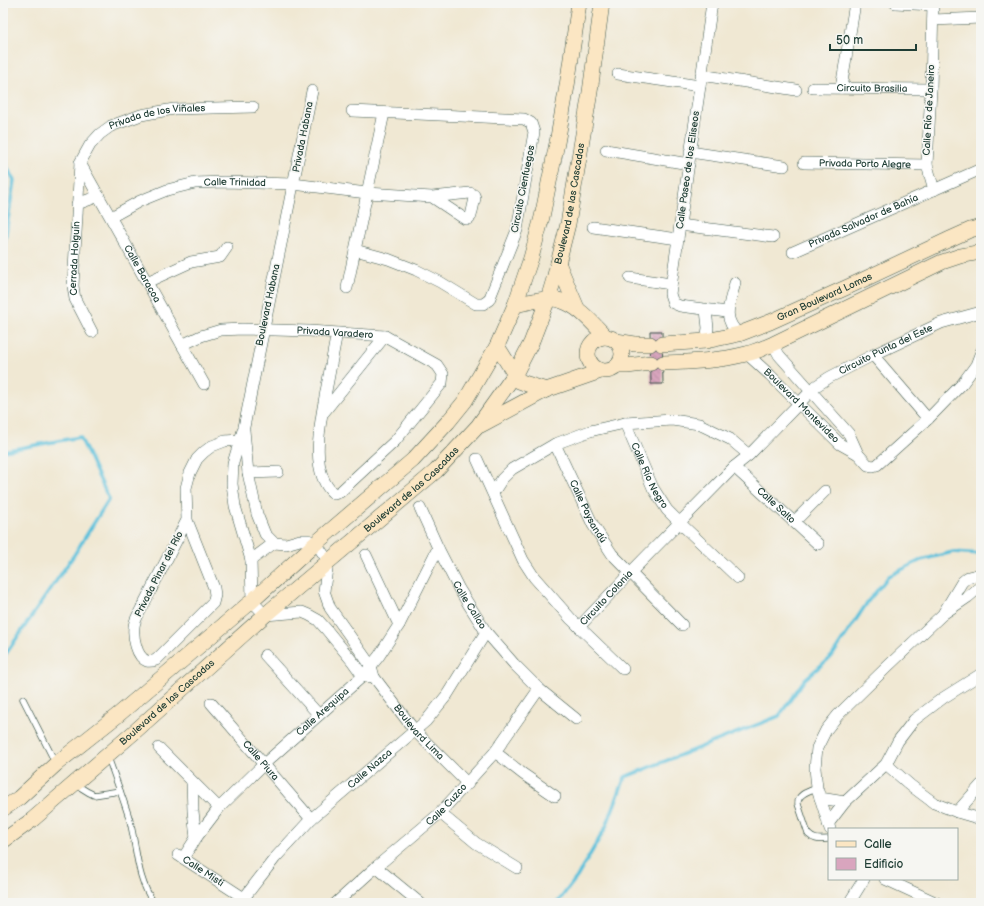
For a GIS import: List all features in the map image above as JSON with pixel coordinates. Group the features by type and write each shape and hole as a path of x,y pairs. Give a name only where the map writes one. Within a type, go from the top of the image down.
{"main road":[{"name":"Boulevard de las Cascadas","path":"3,809 19,798 56,764 118,715 252,601 316,543 413,460 448,422 464,400 497,346 515,305 531,258 552,171 580,3"},
{"name":"Boulevard de las Cascadas","path":"3,840 32,820 265,614 436,471 478,426 515,374 531,343 548,299 568,224 590,92 602,3"},
{"path":"567,86 590,92"},
{"name":"Gran Boulevard Lomas","path":"611,339 634,344 656,344 700,342 739,334 802,308 970,230 981,227"},
{"name":"Gran Boulevard Lomas","path":"617,366 712,361 746,354 773,344 942,262 960,256 981,252"},
{"path":"558,263 577,308"},
{"path":"515,305 548,299 561,301 577,308 611,339 620,345 622,350 621,361 612,370 606,371 595,368 591,364 588,354 591,343 600,337 611,339"},
{"path":"802,308 811,326"},
{"path":"694,362 700,342"},
{"path":"497,346 519,381 546,390"},
{"path":"478,426 546,390 601,370"}],"street":[{"name":"Calle Paseo de los Eliseos","path":"712,3 670,294 673,303 680,306 727,312"},
{"path":"841,88 855,3"},
{"path":"895,3 933,4"},
{"name":"Calle Río de Janeiro","path":"933,4 927,165 934,190"},
{"path":"933,20 981,18"},
{"path":"618,74 701,80 796,90"},
{"name":"Circuito Brasilia","path":"813,88 931,89"},
{"name":"Privada Habana","path":"293,184 312,91"},
{"name":"Privada de los Viñales","path":"80,163 90,145 100,134 111,126 142,115 174,109 253,107"},
{"name":"Circuito Cienfuegos","path":"352,111 524,119 531,123 534,132 517,230 489,300 483,304 476,304 416,270 388,259 355,250"},
{"path":"347,288 384,113"},
{"path":"606,150 689,164"},
{"path":"690,152 784,166"},
{"name":"Calle Baracoa","path":"80,163 204,384"},
{"name":"Cerrada Holguín","path":"80,163 74,286 75,299 92,332"},
{"name":"Privada Porto Alegre","path":"804,163 927,165"},
{"name":"Privada Salvador de Bahía","path":"792,252 981,169"},
{"name":"Calle Trinidad","path":"111,217 140,201 167,190 195,183 224,182 293,184 367,193 432,196"},
{"name":"Boulevard Habana","path":"252,601 252,560 235,506 232,484 233,463 242,441 293,184"},
{"path":"77,204 98,196"},
{"path":"680,225 773,237"},
{"path":"593,227 678,239"},
{"path":"147,282 191,262 220,257 227,247"},
{"path":"630,278 671,284"},
{"path":"735,283 727,312 731,326 739,334"},
{"path":"700,342 708,328 706,310"},
{"name":"Circuito Punta del Este","path":"799,403 816,386 830,377 873,355 941,324 981,312"},
{"name":"Privada Varadero","path":"182,345 201,336 221,330 242,329 385,336 436,365 442,374 442,383 395,441 340,492 334,494 329,490 322,476 319,459 318,438 322,414"},
{"path":"322,414 337,333"},
{"path":"322,414 385,336"},
{"name":"Boulevard Montevideo","path":"773,344 779,355 849,434 858,454 868,465 877,465 928,419"},
{"path":"873,355 928,419 962,384 976,364 981,352"},
{"name":"Boulevard Montevideo","path":"746,354 770,375 840,444 858,454"},
{"name":"Circuito Colonia","path":"477,459 523,560 534,577 571,619 580,627 630,573 734,467 749,455 799,403"},
{"path":"492,494 502,479 512,469 555,444 590,431 625,423 672,420 699,424 730,439 749,455"},
{"name":"Calle Río Negro","path":"625,423 653,488 667,510 738,578"},
{"name":"Privada Pinar del Río","path":"186,520 134,625 133,635 136,648 142,658 148,662 156,660 212,603 215,595 214,588 186,520 186,488 190,473 197,459 204,452 212,446 225,441 242,441"},
{"name":"Boulevard Habana","path":"242,441 258,517 265,534 274,543"},
{"name":"Calle Paysandú","path":"555,444 593,525 612,554 682,625"},
{"name":"Calle Salto","path":"734,467 818,544"},
{"path":"248,474 278,472"},
{"path":"794,522 824,491"},
{"name":"Calle Callao","path":"420,508 459,589 486,632 514,664 539,689 576,719"},
{"path":"252,560 274,543 286,544 304,539 316,543 328,562 324,591 330,608 371,666"},
{"name":"Calle Arequipa","path":"180,856 219,808 264,764 319,715 368,677 371,666 399,626 438,548"},
{"path":"366,555 399,626"},
{"path":"943,614 962,582 968,577 981,574"},
{"path":"829,826 818,793 815,768 817,748 826,730 838,715 943,614 981,586"},
{"path":"252,601 265,614"},
{"name":"Boulevard Lima","path":"265,614 302,612 318,620 353,662 415,730 468,784"},
{"path":"580,627 623,669"},
{"name":"Calle Nazca","path":"246,900 275,858 311,819 426,721 447,695 486,632"},
{"path":"265,655 319,715"},
{"path":"829,826 845,802 886,764 898,741 914,720 943,698 981,674"},
{"name":"Calle Cuzco","path":"336,903 440,813 468,784 495,752 539,689"},
{"name":"Calle Piura","path":"211,703 311,819"},
{"path":"159,748 219,808"},
{"path":"495,752 555,796"},
{"path":"886,764 934,803 981,819"},
{"path":"192,782 196,838"},
{"path":"957,812 981,785"},
{"path":"818,793 845,802"},
{"path":"440,813 476,842 518,868"},
{"name":"Calle Misti","path":"180,856 246,900"},
{"path":"376,867 420,903"},
{"path":"851,900 863,880"},
{"path":"887,880 937,903"}],"lane":[{"path":"23,699 56,764"},
{"path":"107,755 130,821 142,880 148,895 154,903"},
{"path":"74,784 94,795 120,791"},
{"path":"818,793 803,794 799,798 798,804 808,834 814,839 828,839"}],"building":[{"path":"650,331 662,331 663,384 651,384"}],"waterway":[{"path":"3,160 14,180 3,253"},
{"path":"3,451 80,437 109,499 74,555 3,658"},
{"path":"557,903 577,877 606,827 625,777 779,716 805,679 832,656 869,600 889,576 921,560 953,552 981,554"}]}
